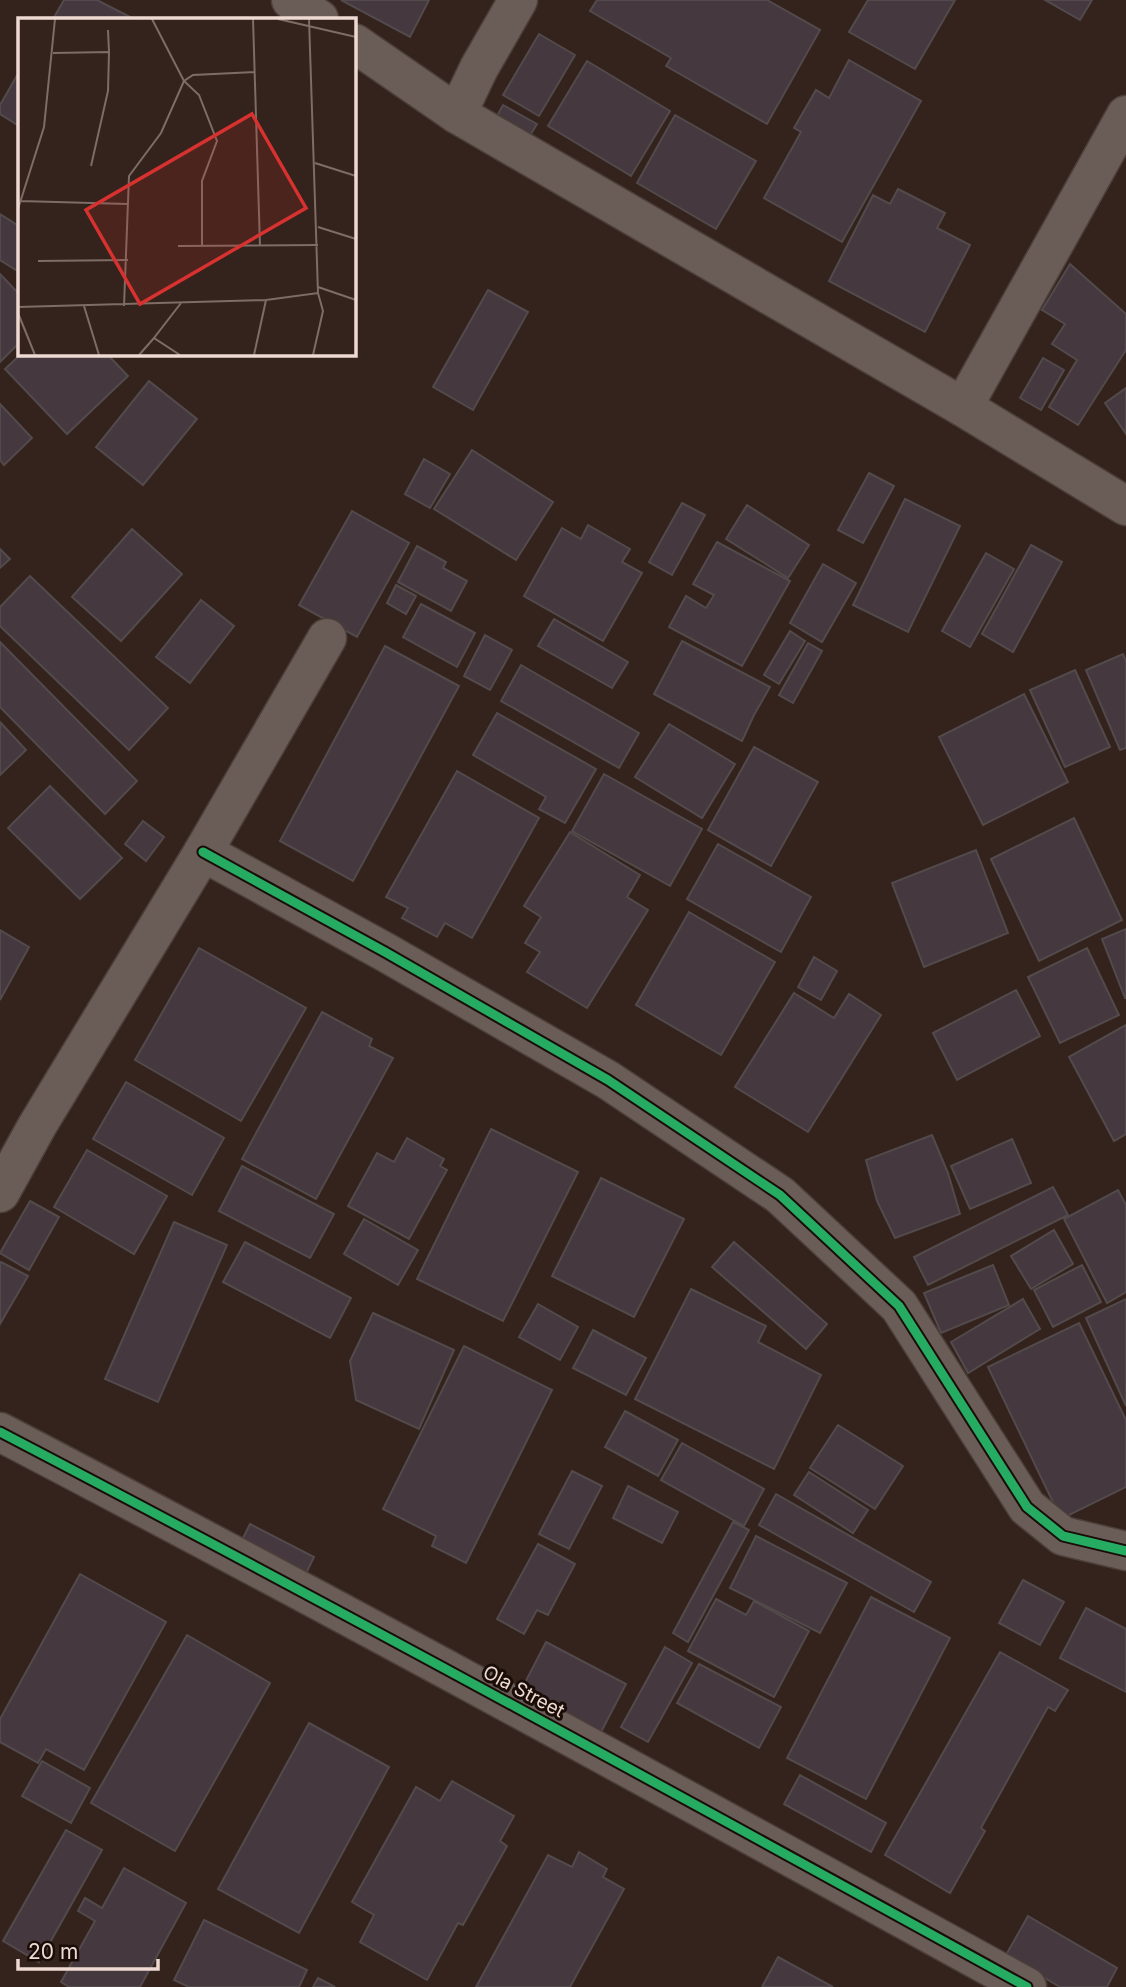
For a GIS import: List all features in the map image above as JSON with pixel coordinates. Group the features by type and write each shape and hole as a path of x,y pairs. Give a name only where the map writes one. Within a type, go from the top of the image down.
{"street":[{"path":"291,0 318,18"},
{"path":"457,114 479,68 518,0"},
{"path":"355,44 457,114 963,407 1126,506"},
{"path":"963,407 1126,115"},
{"path":"0,1193 327,638"},
{"path":"203,852 385,952 608,1080 780,1195 900,1306 1027,1507 1063,1536 1126,1551"},
{"name":"Ola Street","path":"0,1432 196,1534 1027,1987"}],"building":[{"path":"64,0 97,0 132,18 54,18"},
{"path":"341,0 429,0 410,37"},
{"path":"597,0 767,0 820,30 767,124 666,66 671,58 590,11"},
{"path":"868,0 955,0 915,69 849,32"},
{"path":"1045,0 1092,0 1080,20"},
{"path":"539,34 575,55 539,116 503,95"},
{"path":"849,60 921,101 842,242 764,198 801,132 794,128 816,90 829,98"},
{"path":"587,61 670,111 631,176 548,126"},
{"path":"18,74 18,125 0,114 0,105"},
{"path":"503,105 537,124 521,150 488,132"},
{"path":"675,115 756,161 716,229 637,183"},
{"path":"898,189 945,213 937,228 970,245 925,332 829,281 873,195 890,204"},
{"path":"0,214 18,225 18,271 0,260"},
{"path":"1070,264 1126,314 1126,350 1078,425 1049,407 1077,360 1052,344 1065,324 1042,310"},
{"path":"0,274 18,293 18,344 0,362"},
{"path":"488,290 528,312 473,410 433,387"},
{"path":"20,355 108,355 128,376 67,434 5,369"},
{"path":"1043,358 1064,370 1041,410 1020,398"},
{"path":"149,381 197,419 143,485 96,447"},
{"path":"1126,388 1126,434 1105,403"},
{"path":"0,404 32,438 4,465 0,460"},
{"path":"472,450 553,502 516,560 434,509"},
{"path":"424,459 450,474 430,508 405,494"},
{"path":"869,473 894,486 863,543 838,530"},
{"path":"905,499 960,526 908,632 853,605"},
{"path":"682,503 705,515 672,575 649,562"},
{"path":"747,505 809,545 788,578 726,539"},
{"path":"352,511 409,543 357,637 299,605"},
{"path":"588,525 630,549 622,562 642,573 603,641 524,596 562,528 581,539"},
{"path":"132,529 182,574 121,641 72,597"},
{"path":"717,542 790,581 742,666 669,627 686,596 706,608 714,595 693,584"},
{"path":"1031,545 1062,562 1013,652 982,634"},
{"path":"417,546 446,562 443,568 467,581 451,611 398,582"},
{"path":"0,549 10,559 0,568"},
{"path":"986,553 1014,569 970,647 942,631"},
{"path":"823,564 856,583 822,642 790,623"},
{"path":"30,576 168,708 129,750 0,626 0,607"},
{"path":"396,585 416,596 406,614 387,603"},
{"path":"201,600 234,626 190,683 156,657"},
{"path":"421,604 475,633 457,667 403,637"},
{"path":"554,619 628,662 612,688 538,646"},
{"path":"790,631 805,641 779,684 764,675"},
{"path":"485,635 512,650 490,690 464,676"},
{"path":"682,641 770,687 742,741 654,694"},
{"path":"0,642 137,781 105,814 0,707"},
{"path":"808,643 822,651 793,703 779,695"},
{"path":"385,646 459,686 353,881 280,841"},
{"path":"1123,654 1126,661 1126,748 1120,750 1086,670"},
{"path":"521,665 639,733 619,768 501,701"},
{"path":"1075,670 1110,747 1065,767 1030,690"},
{"path":"1024,694 1068,782 983,825 939,737"},
{"path":"497,713 596,769 565,823 539,809 546,797 473,755"},
{"path":"0,722 26,750 0,775"},
{"path":"669,724 735,764 702,818 635,777"},
{"path":"754,747 818,782 771,866 708,830"},
{"path":"457,771 539,818 472,938 445,923 437,937 402,918 408,908 386,897"},
{"path":"604,774 702,829 670,886 572,831"},
{"path":"50,786 122,858 80,899 8,828"},
{"path":"1074,818 1122,920 1039,961 991,859"},
{"path":"143,821 164,837 146,861 125,844"},
{"path":"570,832 640,875 627,897 648,910 587,1008 527,972 540,952 525,943 541,917 524,906"},
{"path":"718,844 811,897 781,952 687,899"},
{"path":"976,850 1008,933 924,967 892,883"},
{"path":"689,912 775,962 721,1055 636,1005"},
{"path":"1126,929 1126,998 1125,998 1102,939"},
{"path":"0,930 29,947 0,1000"},
{"path":"199,948 306,1008 241,1121 135,1060"},
{"path":"1087,948 1119,1015 1060,1043 1028,977"},
{"path":"814,957 837,971 821,1000 798,987"},
{"path":"1016,990 1040,1036 957,1080 933,1033"},
{"path":"794,993 834,1018 849,994 881,1015 808,1132 735,1087"},
{"path":"322,1012 372,1039 369,1046 393,1058 316,1199 242,1159"},
{"path":"1126,1025 1126,1134 1114,1141 1069,1057"},
{"path":"126,1082 224,1138 192,1195 93,1139"},
{"path":"491,1129 578,1172 503,1321 417,1279"},
{"path":"932,1135 948,1173 960,1214 895,1238 877,1201 866,1160"},
{"path":"407,1138 444,1159 440,1166 447,1170 409,1239 348,1206 377,1153 394,1162"},
{"path":"1012,1139 1031,1183 970,1209 951,1166"},
{"path":"87,1150 167,1196 134,1254 54,1207"},
{"path":"242,1166 334,1214 310,1258 219,1211"},
{"path":"601,1178 684,1219 634,1317 552,1276"},
{"path":"1053,1187 1068,1215 928,1285 914,1257"},
{"path":"1118,1190 1126,1205 1126,1292 1107,1303 1064,1219"},
{"path":"30,1201 59,1217 29,1270 0,1253"},
{"path":"364,1219 418,1250 398,1285 344,1254"},
{"path":"174,1222 227,1245 158,1402 105,1379"},
{"path":"1054,1230 1073,1264 1031,1289 1011,1256"},
{"path":"245,1242 351,1298 330,1338 223,1282"},
{"path":"734,1242 827,1324 806,1349 712,1267"},
{"path":"1,1262 28,1276 0,1324 0,1264"},
{"path":"993,1265 1009,1305 941,1333 924,1293"},
{"path":"1082,1265 1101,1302 1053,1327 1034,1290"},
{"path":"691,1289 766,1326 758,1342 821,1375 774,1469 635,1399"},
{"path":"1023,1299 1040,1329 968,1373 951,1342"},
{"path":"1126,1299 1126,1406 1086,1318"},
{"path":"538,1304 578,1327 560,1360 519,1337"},
{"path":"373,1313 454,1350 419,1429 356,1400 350,1361"},
{"path":"1079,1323 1126,1420 1126,1487 1061,1519 988,1367"},
{"path":"593,1330 646,1358 626,1395 573,1368"},
{"path":"464,1346 552,1390 466,1563 432,1546 436,1536 383,1509"},
{"path":"625,1411 678,1440 658,1476 605,1447"},
{"path":"838,1425 903,1466 875,1509 810,1468"},
{"path":"682,1443 764,1489 744,1526 661,1480"},
{"path":"572,1471 602,1486 569,1549 539,1534"},
{"path":"809,1472 868,1510 853,1533 794,1495"},
{"path":"628,1486 678,1512 662,1543 613,1518"},
{"path":"776,1494 931,1582 914,1612 759,1525"},
{"path":"733,1522 749,1530 688,1642 673,1633"},
{"path":"250,1524 314,1557 302,1582 237,1550"},
{"path":"756,1536 847,1583 820,1633 730,1588"},
{"path":"538,1544 575,1564 548,1615 537,1610 524,1634 497,1619"},
{"path":"80,1574 166,1622 84,1770 46,1749 38,1763 0,1742 0,1719"},
{"path":"1023,1580 1064,1602 1040,1645 999,1623"},
{"path":"871,1597 950,1638 866,1799 787,1758"},
{"path":"716,1599 746,1615 754,1601 809,1631 774,1697 688,1651"},
{"path":"1086,1608 1126,1629 1126,1692 1060,1658"},
{"path":"187,1635 270,1683 175,1851 91,1803"},
{"path":"546,1642 626,1684 598,1738 518,1696"},
{"path":"665,1647 692,1663 648,1742 621,1727"},
{"path":"1000,1652 1068,1690 1055,1711 1048,1707 981,1828 985,1831 950,1893 885,1855"},
{"path":"699,1664 781,1707 759,1748 677,1703"},
{"path":"309,1723 389,1767 299,1933 218,1889"},
{"path":"42,1761 90,1788 71,1823 22,1796"},
{"path":"800,1775 886,1823 871,1852 784,1804"},
{"path":"452,1781 514,1816 500,1841 507,1846 463,1925 458,1923 427,1980 360,1942 374,1915 352,1902 416,1787 440,1801"},
{"path":"66,1830 102,1850 39,1962 3,1941"},
{"path":"579,1852 607,1869 603,1877 624,1889 570,1987 476,1987 548,1855 572,1867"},
{"path":"124,1868 186,1903 140,1987 69,1987 61,1982 95,1921 78,1911 85,1898 102,1908"},
{"path":"1028,1916 1117,1968 1107,1987 1060,1987 1006,1955"},
{"path":"204,1920 307,1970 299,1987 189,1987 174,1980"},
{"path":"778,1957 833,1987 762,1987"},
{"path":"318,1978 335,1987 313,1987"}],"cycle path":[{"path":"203,852 385,952 608,1080 780,1195 899,1306 1027,1507 1063,1536 1126,1551"},
{"path":"0,1432 387,1637 1027,1987"}]}
